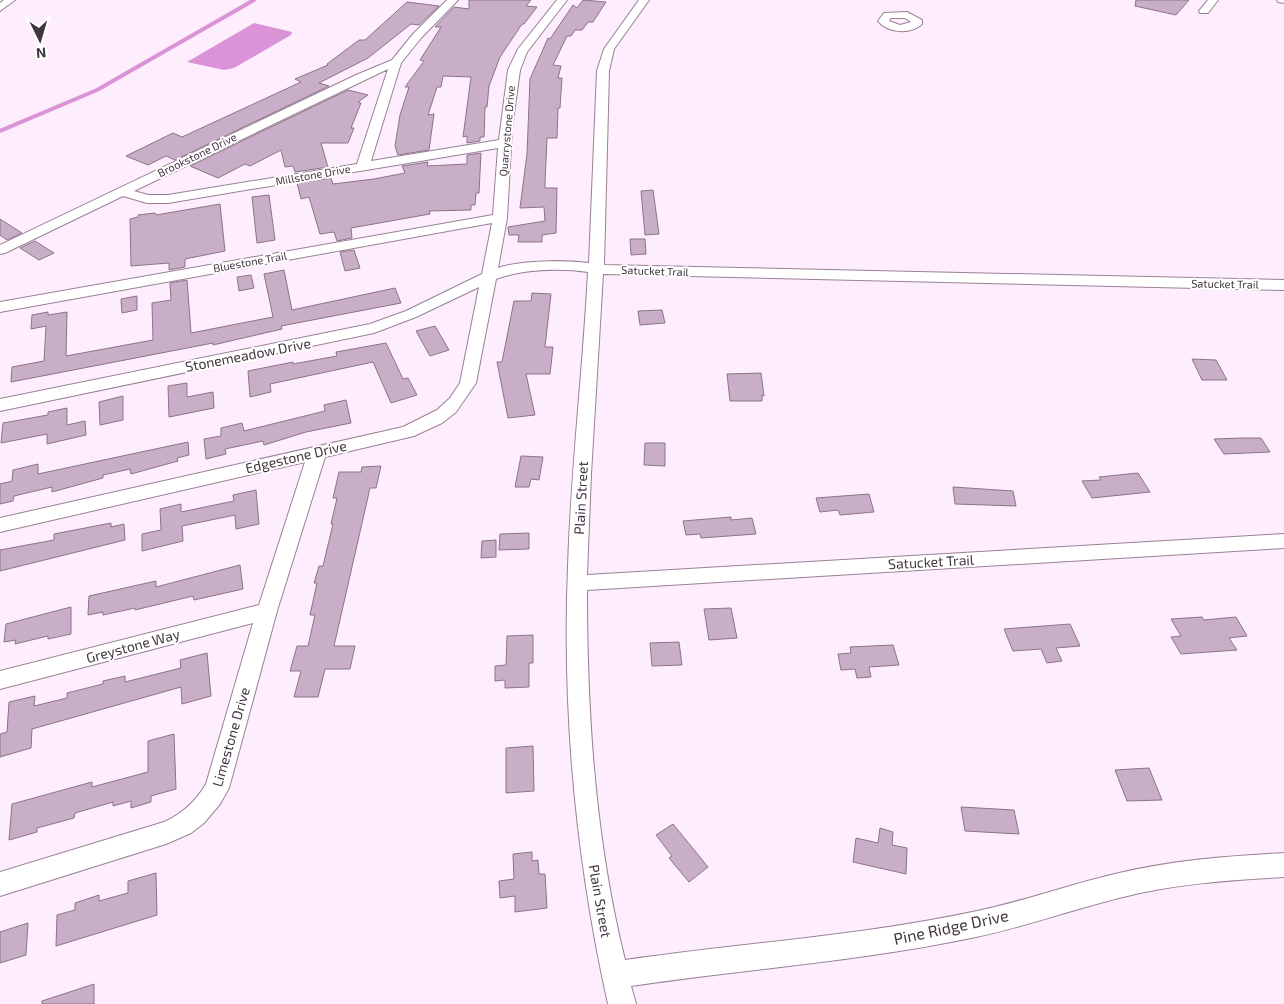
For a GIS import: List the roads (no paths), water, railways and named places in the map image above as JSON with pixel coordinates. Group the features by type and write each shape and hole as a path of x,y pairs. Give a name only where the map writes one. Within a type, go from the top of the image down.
{"street":[{"path":"0,8 10,0"},
{"path":"363,166 396,62 417,36 453,0"},
{"name":"Quarrystone Drive","path":"487,277 500,218 510,89 522,51 562,0"},
{"name":"Plain Street","path":"622,1004 614,975 595,877 583,788 578,710 578,583 584,443 596,269 603,66 609,49 644,0"},
{"path":"1204,12 1213,0"},
{"name":"Brookstone Drive","path":"0,250 360,77 396,62"},
{"name":"Millstone Drive","path":"122,191 147,199 168,199 505,143"},
{"name":"Bluestone Trail","path":"0,307 500,218"},
{"name":"Satucket Trail","path":"487,277 578,275 596,269 1284,285"},
{"name":"Stonemeadow Drive","path":"0,405 374,328 411,314 487,277"},
{"name":"Edgestone Drive","path":"0,525 408,432 439,419 459,399 468,383 487,277"},
{"name":"Limestone Drive","path":"0,884 166,833 184,826 198,815 217,788 267,611 317,452"},
{"name":"Satucket Trail","path":"578,583 1284,541"},
{"name":"Greystone Way","path":"0,680 267,611"},
{"name":"Pine Ridge Drive","path":"614,975 715,960 897,939 978,924 1120,885 1167,876 1227,868 1284,865"}],"waterway":[{"path":"0,131 97,90 254,0"}]}
